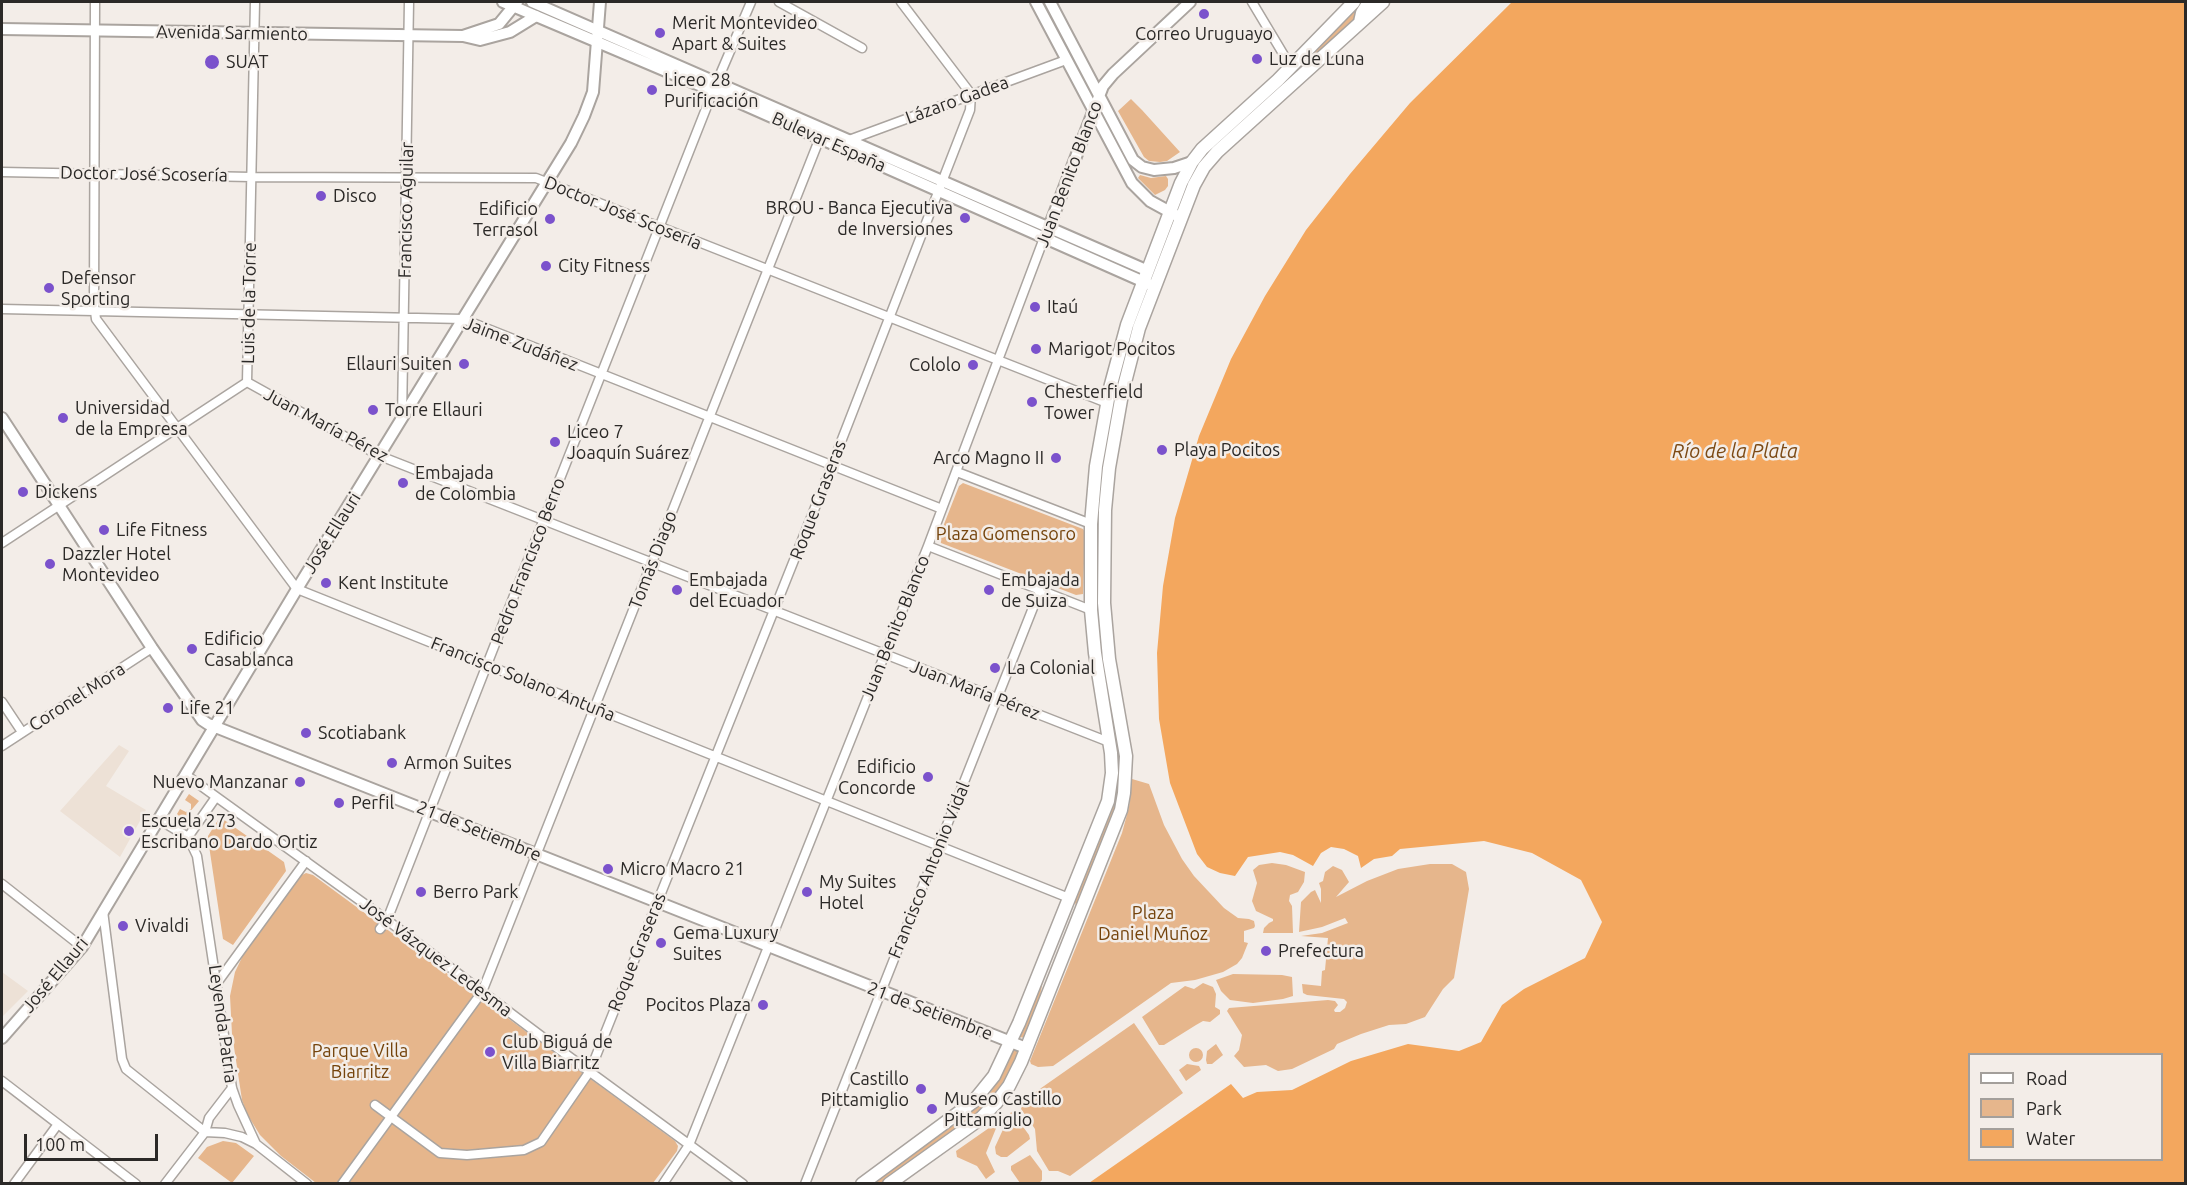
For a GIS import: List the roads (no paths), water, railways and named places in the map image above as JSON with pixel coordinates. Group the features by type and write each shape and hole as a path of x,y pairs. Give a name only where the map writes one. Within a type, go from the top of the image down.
{"main road":[{"path":"862,1184 973,1102 994,1076 1108,801 1112,773 1091,610 1091,524 1096,466 1107,403 1127,325 1169,213 1192,162 1202,149 1291,67 1354,2"},
{"path":"1360,23 1362,13 1369,2"},
{"path":"889,1184 989,1111 1013,1079 1118,820 1124,793 1125,756 1109,659 1104,603 1105,510 1109,468 1122,394 1139,328 1194,185 1210,159 1383,2"},
{"path":"1044,1004 1045,981 1073,911 1069,898"}],"street":[{"path":"96,2 94,311 96,319 297,589"},
{"name":"Luis de la Torre","path":"2,543 247,382 255,2"},
{"name":"Francisco Aguilar","path":"402,419 409,2"},
{"name":"Bulevar España","path":"532,2 598,30 715,87 1144,276 1154,287"},
{"name":"José Ellauri","path":"2,1038 82,947 297,589 571,143 592,92 600,2"},
{"name":"Pedro Francisco Berro","path":"380,929 387,920 659,228 751,2"},
{"path":"779,2 862,48"},
{"path":"901,2 971,94"},
{"path":"1036,2 1132,183 1150,201 1181,218"},
{"path":"1050,2 1128,153 1137,164 1160,171 1192,162"},
{"name":"Juan Benito Blanco","path":"689,1145 957,472 1098,95 1113,74 1190,2"},
{"path":"1252,2 1291,67"},
{"name":"Avenida Sarmiento","path":"463,36 499,24 510,3"},
{"name":"Bulevar España","path":"510,3 597,43 715,87"},
{"name":"Avenida Sarmiento","path":"2,29 463,36 480,39 510,32 536,16"},
{"name":"Lázaro Gadea","path":"849,140 1066,60"},
{"name":"Roque Graseras","path":"375,1105 440,1153 468,1155 524,1150 541,1142 590,1071 832,465 970,110 971,94"},
{"name":"Bulevar España","path":"821,134 849,140 940,186"},
{"name":"Tomás Diago","path":"342,1184 482,992 821,134"},
{"name":"Doctor José Scosería","path":"2,172 251,177 536,178 1107,403"},
{"name":"Jaime Zudáñez","path":"2,309 463,319 942,509"},
{"name":"Juan María Pérez","path":"247,382 380,456 1109,742"},
{"name":"21 de Setiembre","path":"2,418 152,648 202,720 1026,1048"},
{"path":"957,472 1091,524"},
{"path":"928,546 1091,610"},
{"name":"Francisco Solano Antuña","path":"297,589 1069,898"},
{"name":"Francisco Antonio Vidal","path":"805,1184 1040,590"},
{"name":"Coronel Mora","path":"2,746 152,648"},
{"path":"2,702 22,732"},
{"name":"José Vázquez Ledesma","path":"186,775 387,920 743,1184"},
{"path":"158,819 188,837 216,797"},
{"name":"Leyenda Patria","path":"188,837 197,856 232,1088 256,1144 307,1184"},
{"path":"217,982 306,861"},
{"path":"2,884 82,947"},
{"path":"103,911 123,1064 129,1072 205,1132 233,1135 256,1144"},
{"path":"2,1081 136,1184"},
{"path":"165,1184 205,1132 208,1118 232,1088"},
{"path":"14,1184 58,1124"},
{"path":"663,1184 689,1145"}],"water":[{"name":"Río de la Plata","path":"1512,2 2185,2 2185,1183 1089,1183 1231,1084 1243,1098 1257,1092 1292,1090 1351,1061 1408,1044 1459,1051 1481,1042 1502,1005 1524,989 1585,958 1602,922 1581,880 1532,853 1484,841 1400,849 1392,856 1374,859 1361,868 1358,856 1344,849 1331,847 1321,853 1313,866 1293,855 1280,852 1248,857 1235,876 1220,873 1207,867 1197,854 1170,783 1159,719 1157,653 1163,586 1175,518 1199,436 1231,359 1265,296 1306,230 1410,103"}],"place":[{"name":"Correo Uruguayo","path":"1204,14"},
{"name":"Merit Montevideo Apart & Suites","path":"660,33"},
{"name":"Luz de Luna","path":"1257,59"},
{"name":"SUAT","path":"212,62"},
{"name":"Liceo 28 Purificación","path":"652,90"},
{"name":"Disco","path":"321,196"},
{"name":"BROU - Banca Ejecutiva de Inversiones","path":"965,218"},
{"name":"Edificio Terrasol","path":"550,219"},
{"name":"City Fitness","path":"546,266"},
{"name":"Defensor Sporting","path":"49,288"},
{"name":"Itaú","path":"1035,307"},
{"name":"Marigot Pocitos","path":"1036,349"},
{"name":"Ellauri Suiten","path":"464,364"},
{"name":"Cololo","path":"973,365"},
{"name":"Chesterfield Tower","path":"1032,402"},
{"name":"Torre Ellauri","path":"373,410"},
{"name":"Universidad de la Empresa","path":"63,418"},
{"name":"Liceo 7 Joaquín Suárez","path":"555,442"},
{"name":"Playa Pocitos","path":"1162,450"},
{"name":"Arco Magno II","path":"1056,458"},
{"name":"Embajada de Colombia","path":"403,483"},
{"name":"Dickens","path":"23,492"},
{"name":"Life Fitness","path":"104,530"},
{"name":"Dazzler Hotel Montevideo","path":"50,564"},
{"name":"Kent Institute","path":"326,583"},
{"name":"Embajada del Ecuador","path":"677,590"},
{"name":"Embajada de Suiza","path":"989,590"},
{"name":"Edificio Casablanca","path":"192,649"},
{"name":"La Colonial","path":"995,668"},
{"name":"Life 21","path":"168,708"},
{"name":"Scotiabank","path":"306,733"},
{"name":"Armon Suites","path":"392,763"},
{"name":"Edificio Concorde","path":"928,777"},
{"name":"Nuevo Manzanar","path":"300,782"},
{"name":"Perfil","path":"339,803"},
{"name":"Escuela 273 Escribano Dardo Ortiz","path":"129,831"},
{"name":"Micro Macro 21","path":"608,869"},
{"name":"Berro Park","path":"421,892"},
{"name":"My Suites Hotel","path":"807,892"},
{"name":"Vivaldi","path":"123,926"},
{"name":"Gema Luxury Suites","path":"661,943"},
{"name":"Prefectura","path":"1266,951"},
{"name":"Pocitos Plaza","path":"763,1005"},
{"name":"Club Biguá de Villa Biarritz","path":"490,1052"},
{"name":"Castillo Pittamiglio","path":"921,1089"},
{"name":"Museo Castillo Pittamiglio","path":"932,1109"}],"park label":[{"name":"Plaza Gomensoro","path":"1006,534"},
{"name":"Plaza Daniel Muñoz","path":"1153,923"},
{"name":"Parque Villa Biarritz","path":"360,1061"}]}
